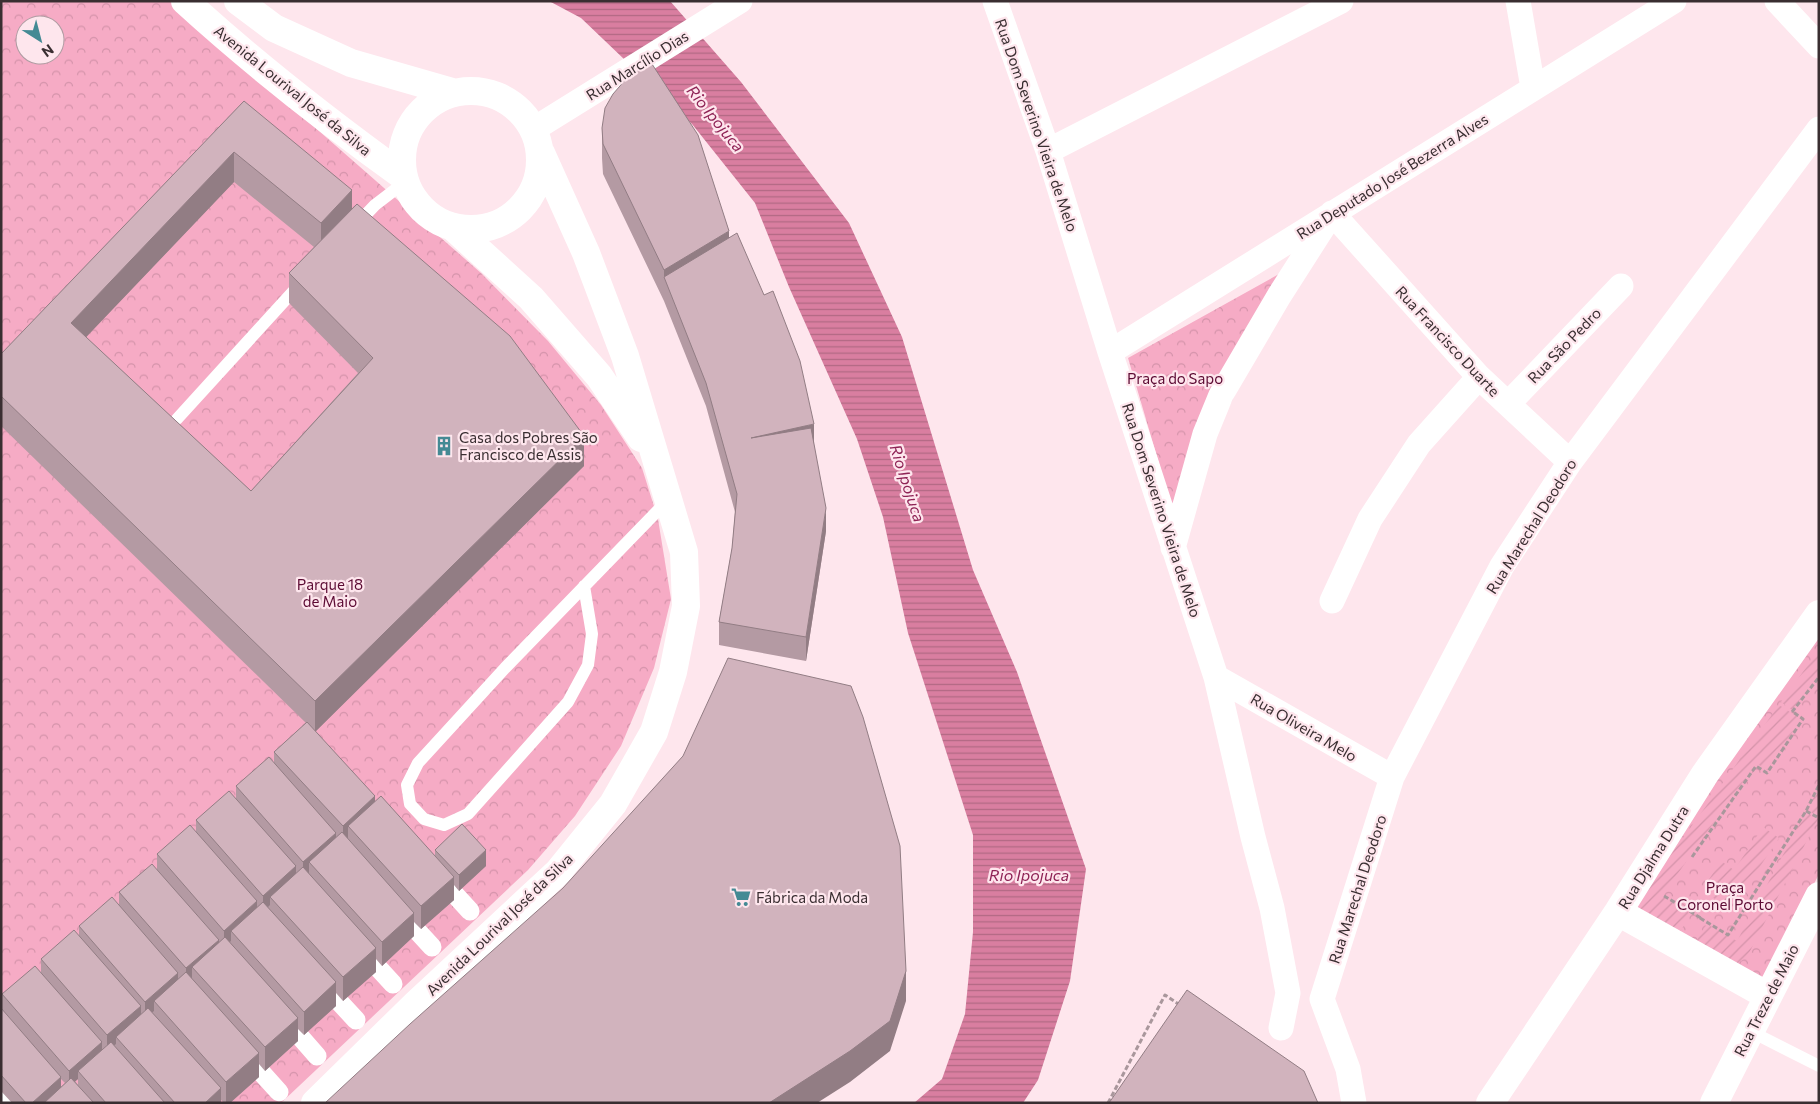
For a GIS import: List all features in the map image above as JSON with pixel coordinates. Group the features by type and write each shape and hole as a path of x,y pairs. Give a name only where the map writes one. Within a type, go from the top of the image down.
{"street":[{"name":"Avenida Lourival José da Silva","path":"185,1 235,47 296,97 404,179"},
{"name":"Avenida Lourival José da Silva","path":"238,1 274,28 351,63 452,92"},
{"name":"Rua Marcílio Dias","path":"537,141 611,80 740,1"},
{"name":"Rua Dom Severino Vieira de Melo","path":"995,1 1048,151 1110,352 1216,676 1253,837 1272,908 1288,993 1281,1028"},
{"path":"1048,151 1341,1"},
{"path":"1518,1 1533,88"},
{"name":"Rua Deputado José Bezerra Alves","path":"1110,352 1674,1"},
{"path":"1777,1 1819,46"},
{"name":"Avenida Lourival José da Silva","path":"315,1103 416,1004 558,872 613,804 654,732 673,672 686,606 684,552 625,356 586,253 537,141 520,110 500,96 476,90 452,92 433,101 417,116 406,134 403,148 404,179 409,194 421,209 436,221 454,228 476,229 498,224 516,213 531,196 539,175 537,141"},
{"name":"Rua Marechal Deodoro","path":"1354,1103 1348,1069 1322,999 1392,777 1502,566 1570,462 1819,129"},
{"path":"1173,548 1205,434 1221,395 1279,296 1332,213"},
{"name":"Rua Francisco Duarte","path":"1332,213 1479,377 1570,462"},
{"path":"454,228 531,298 593,369 658,462"},
{"name":"Rua São Pedro","path":"1508,404 1621,286"},
{"path":"1332,601 1370,519 1414,451 1479,377"},
{"name":"Rua Djalma Dutra","path":"1490,1103 1618,912 1705,774 1819,614"},
{"name":"Rua Oliveira Melo","path":"1216,676 1392,777"},
{"path":"425,862 470,911"},
{"name":"Rua Treze de Maio","path":"1714,1103 1819,896"},
{"path":"387,898 432,947"},
{"path":"1618,912 1768,996"},
{"path":"348,934 393,984"},
{"path":"310,969 356,1020"},
{"path":"271,1005 317,1056"},
{"path":"233,1040 279,1092"},
{"path":"1,1098 6,1103"}],"lane":[{"path":"349,232 404,179"},
{"path":"177,419 308,275"},
{"path":"584,586 592,634 588,665 568,702 468,814 444,825 424,819 410,804 407,785 418,762 505,668 584,586 669,499"},
{"path":"1750,1031 1819,1066"}],"path":[{"path":"1793,712 1819,677"},
{"path":"1691,858 1756,766 1768,773 1803,719 1786,707"},
{"path":"1669,888 1664,896 1728,934 1806,811 1819,785"},
{"path":"1806,811 1819,818"},
{"path":"1696,924 1701,918"},
{"path":"1108,1103 1165,995 1188,1010"}],"green space":[{"name":"Parque 18 de Maio","path":"1,1 177,1 245,66 481,273 548,341 601,405 642,468 658,519 671,599 654,668 621,746 575,816 528,870 281,1103 1,1103"},
{"name":"Praça do Sapo","path":"1299,263 1175,518 1128,358"},
{"name":"Praça Coronel Porto","path":"1819,631 1819,874 1756,998 1621,921"},
{"path":"1819,650 1819,674 1792,710 1781,702"},
{"path":"1779,705 1801,719 1767,770 1756,763 1662,896 1691,914 1676,938 1636,911 1639,899"},
{"path":"1819,787 1819,817 1807,810"},
{"path":"1806,812 1818,819 1747,957 1735,965 1692,947 1707,924 1737,941"},
{"path":"1763,827 1779,838 1731,910 1702,890 1721,861 1734,870"}],"water":[{"name":"Rio Ipojuca","path":"549,1 670,1 741,82 849,223 902,337 973,570 1017,672 1086,869 1070,981 1038,1080 1023,1103 914,1103 942,1079 965,1014 973,932 973,835 908,633 883,517 857,439 789,287 755,203 692,124 581,18"}],"building":[{"path":"652,64 698,135 729,231 664,270 603,144 602,128 605,108 613,94 626,79 642,68"},
{"name":"Casa dos Pobres São Francisco de Assis","path":"244,101 352,190 321,223 234,152 71,323 251,491 373,358 289,273 357,204 510,336 584,436 315,701 1,396 1,354"},
{"path":"737,233 764,295 773,291 800,361 814,424 751,438 811,428 826,508 806,637 719,622 732,548 737,494 706,383 664,277"},
{"name":"Fábrica da Moda","path":"728,658 851,686 863,717 900,846 906,971 890,1021 850,1051 769,1103 325,1103 410,1024 563,888 683,756"},
{"path":"307,722 375,796 343,826 274,752"},
{"path":"269,757 336,833 303,862 236,786"},
{"path":"229,791 296,866 263,896 196,820"},
{"path":"381,796 454,877 421,906 348,826"},
{"path":"462,824 486,850 459,875 435,850"},
{"path":"190,825 257,901 224,931 157,854"},
{"path":"342,832 414,913 382,942 309,862"},
{"path":"152,864 219,940 186,968 119,892"},
{"path":"303,867 376,948 343,977 270,897"},
{"path":"112,897 178,973 145,1002 79,926"},
{"path":"263,902 336,982 304,1012 231,931"},
{"path":"74,930 141,1006 107,1035 41,959"},
{"path":"225,937 298,1018 265,1047 192,967"},
{"path":"35,966 102,1042 69,1071 2,994"},
{"path":"186,972 259,1053 226,1082 154,1001"},
{"path":"1187,990 1304,1071 1318,1103 1109,1103"},
{"path":"1,1008 61,1077 32,1103 26,1103 1,1075"},
{"path":"148,1008 221,1088 205,1103 175,1103 116,1037"},
{"path":"111,1042 165,1103 106,1103 78,1071"},
{"path":"71,1078 94,1103 44,1103"}],"place":[{"name":"Casa dos Pobres São Francisco de Assis","path":"444,446"},
{"name":"Fábrica da Moda","path":"741,897"}]}
